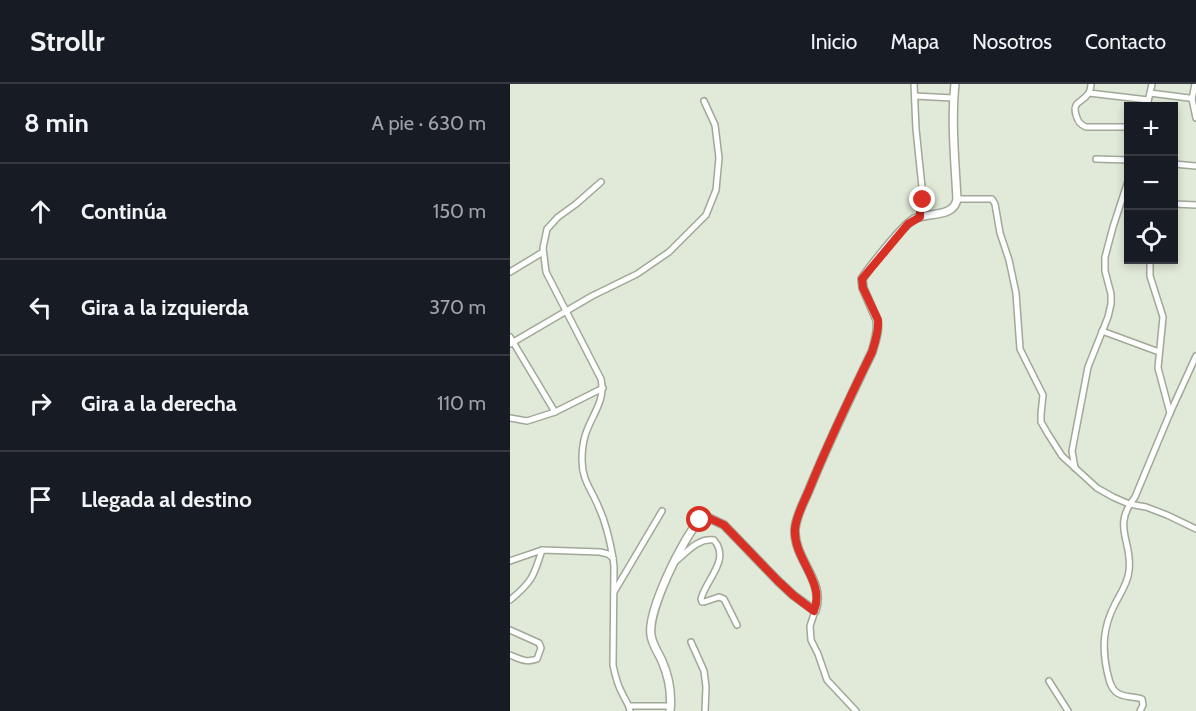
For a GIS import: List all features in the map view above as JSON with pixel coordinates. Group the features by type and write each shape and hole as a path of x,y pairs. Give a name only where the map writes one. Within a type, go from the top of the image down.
{"street":[{"path":"914,84 923,197 920,217"},
{"path":"856,711 827,680 811,640 810,626 818,596 799,550 795,529 817,468 876,341 878,320 863,288 862,279 908,224 920,217 949,211 956,204 953,98 955,84"},
{"path":"1091,84 1089,93 1077,104 1075,110 1078,121 1082,126 1124,127"},
{"path":"1149,100 1152,84"},
{"path":"1195,84 1192,99 1196,118"},
{"path":"1089,93 1149,100 1192,99"},
{"path":"915,96 953,98"},
{"path":"555,412 511,341 637,274 669,252 706,215 716,190 719,158 715,125 704,101"},
{"path":"1096,159 1124,160"},
{"path":"1178,164 1196,166"},
{"path":"601,182 558,217 547,229 543,252 546,272 601,379 603,388 599,405 585,436 582,461 586,483 599,507 613,558 613,665 622,694 630,709 671,709 668,678 651,634 651,624 666,581 700,520 709,518 724,525 778,581 814,611"},
{"path":"1075,468 1072,451 1088,367 1111,304 1105,257 1124,193"},
{"path":"957,199 992,199 995,204 1016,293 1020,349 1043,395 1041,422 1062,456 1097,488 1113,497 1167,515 1196,529"},
{"path":"1178,204 1196,206"},
{"path":"510,272 543,252"},
{"path":"1150,264 1150,276 1163,317 1158,368 1170,413"},
{"path":"1102,332 1159,352"},
{"path":"1140,711 1143,705 1142,699 1122,696 1111,687 1104,643 1105,626 1127,582 1129,572 1130,562 1123,527 1124,515 1135,497 1196,356"},
{"path":"510,418 527,421 555,412 603,388"},
{"path":"614,593 662,511"},
{"path":"675,562 701,541 714,540 721,554 719,563 701,599 702,602 719,597 724,599 737,625"},
{"path":"510,561 542,550 600,552 613,558"},
{"path":"510,600 532,579 542,550"},
{"path":"510,630 539,643 541,648 537,659 531,661 526,662 510,655"},
{"path":"691,642 704,671 705,711"},
{"path":"1049,681 1068,711"}],"route":[{"path":"700,520 709,518 724,525 778,581 814,611 818,596 816,587 801,557 796,543 795,529 817,468 876,341 878,320 863,288 862,279 908,224 920,217 923,200"}]}
